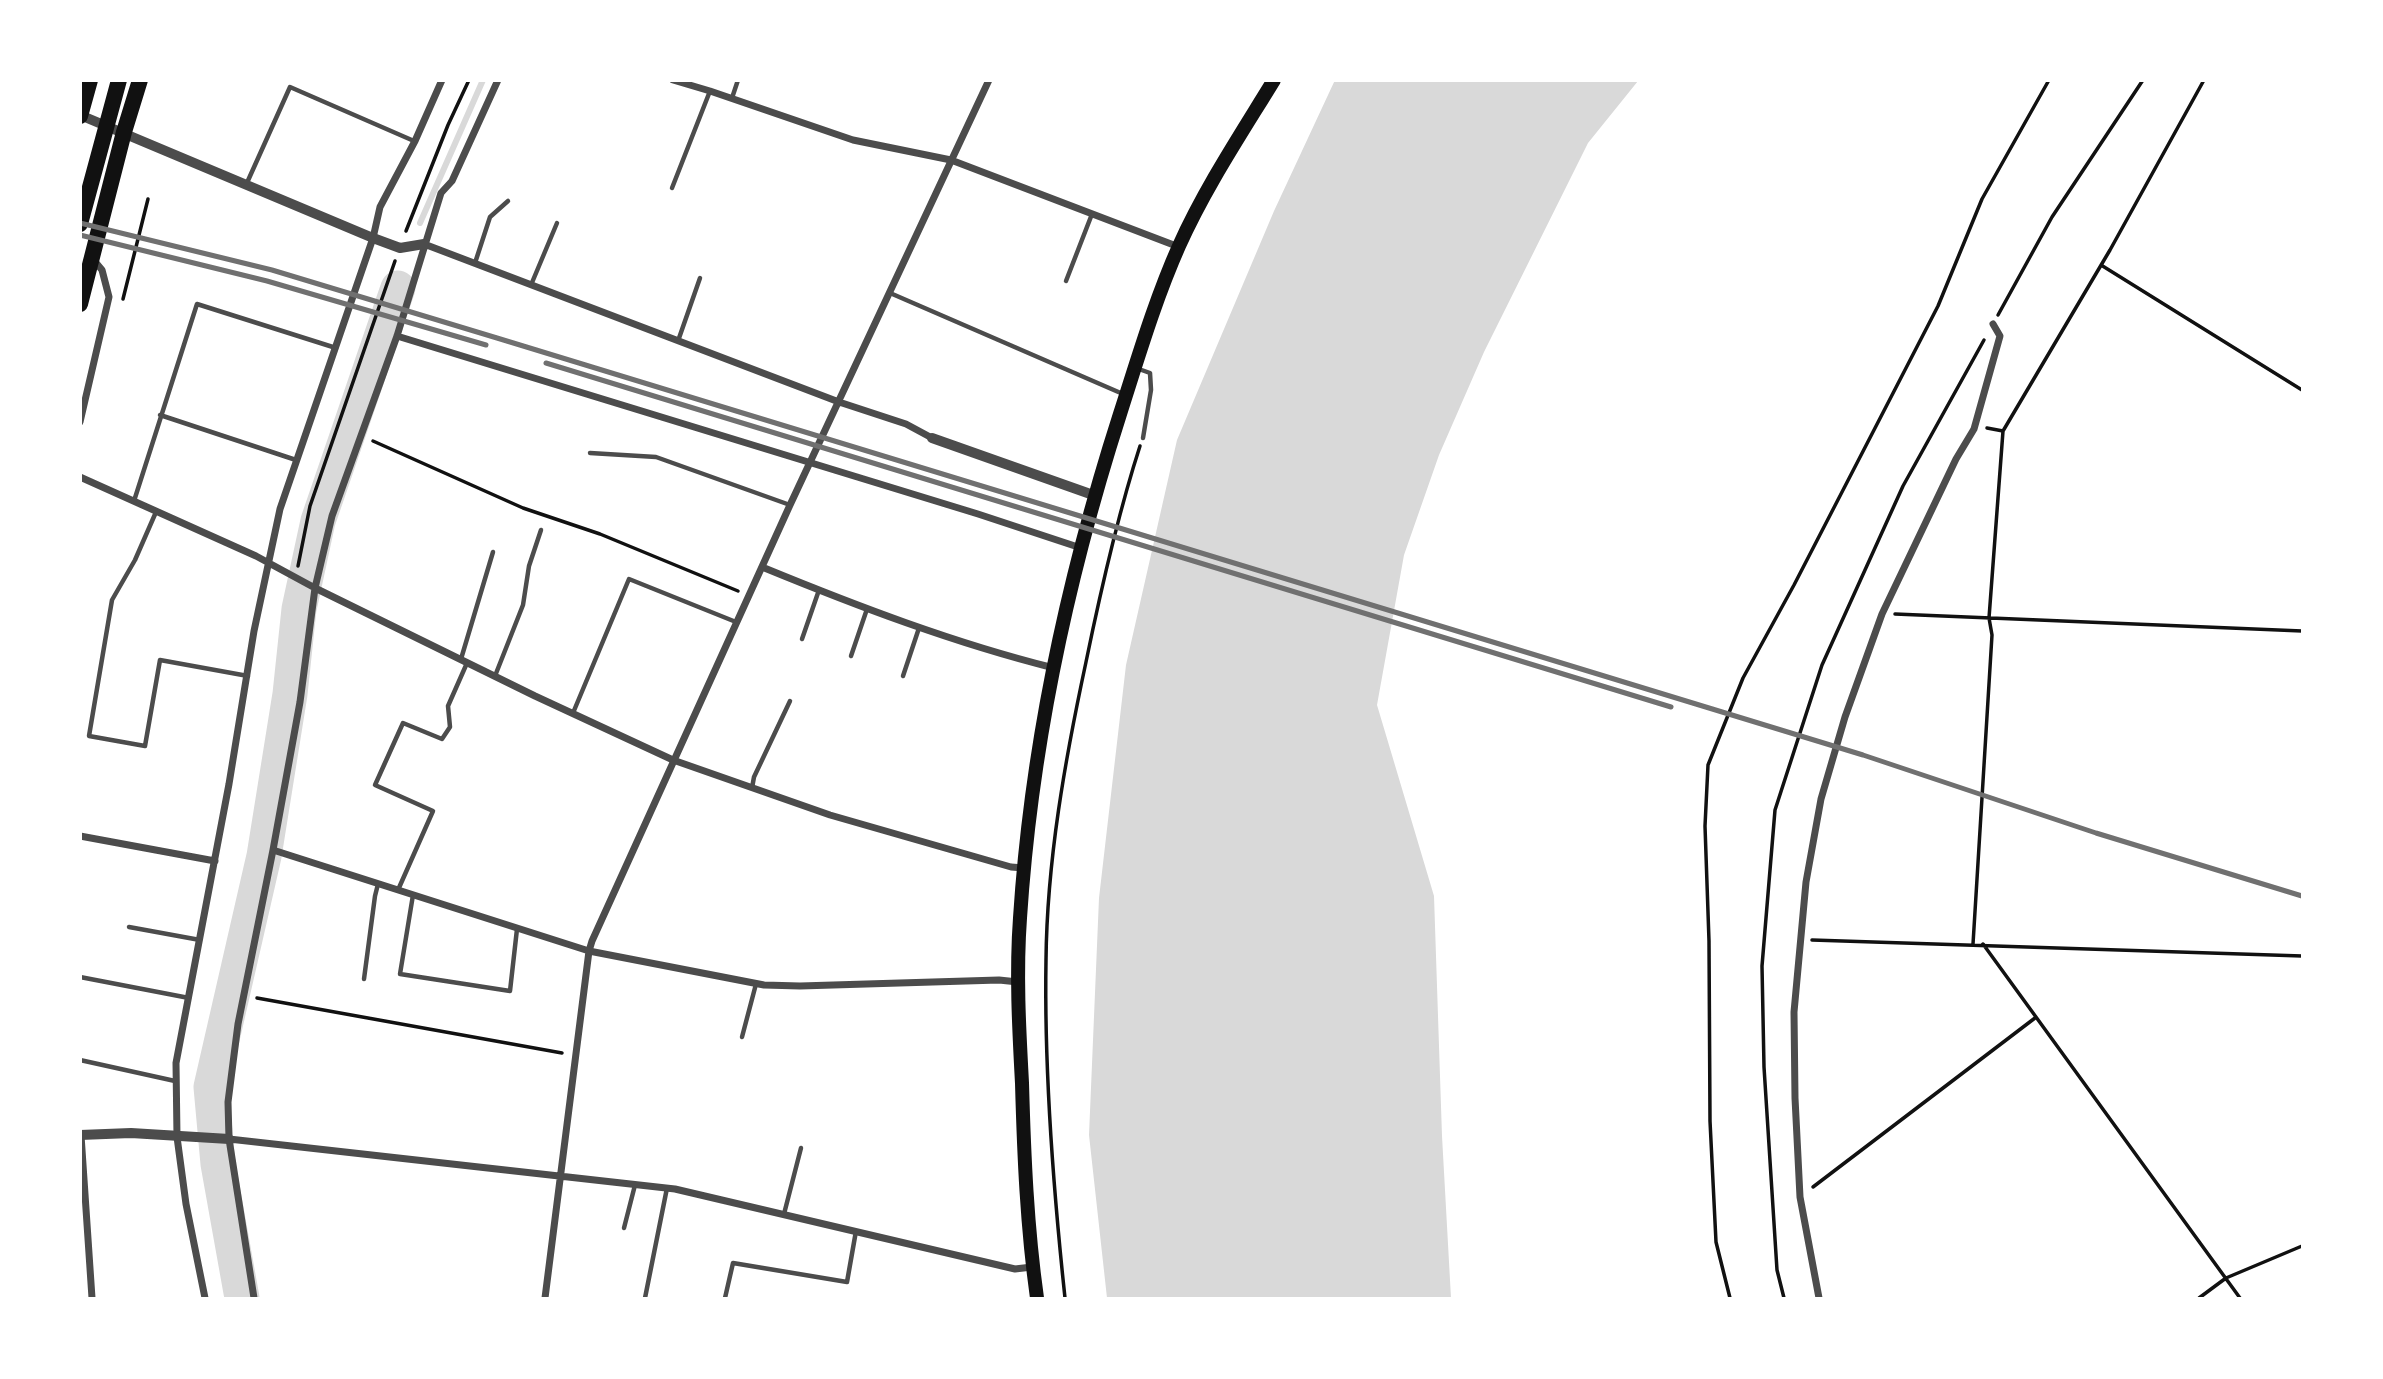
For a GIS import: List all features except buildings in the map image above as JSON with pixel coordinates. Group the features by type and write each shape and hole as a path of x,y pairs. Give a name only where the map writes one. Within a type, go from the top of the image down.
{"highway":[{"path":"80,115 90,80"},
{"path":"80,223 120,80"},
{"path":"80,304 140,80"}],"main road":[{"path":"1037,1298 1026,1215 1018,982 1024,868 1055,668 1081,548 1096,496 1135,368 1179,247 1207,193 1274,80"}],"street":[{"path":"205,1298 186,1204 177,1137 176,1063 215,861 267,562 280,509 373,238 380,207 415,141 442,80"},
{"path":"254,1298 229,1139 230,1073 300,702 315,588 332,516 397,336 442,193 452,181 498,80"},
{"path":"545,1298 589,951 789,505 989,80"},
{"path":"675,81 853,140 951,160 1179,247"},
{"path":"80,115 373,238 400,248 424,244 839,402 906,424 932,438 1096,496"},
{"path":"80,422 109,297 102,270 92,258"},
{"path":"1819,1298 1800,1197 1795,1098 1794,1012 1806,882 1821,799 1845,717 1882,614 1956,459 1975,429 2000,336 1993,324"},
{"path":"397,336 1081,548"},
{"path":"80,477 267,562 464,661 673,760 894,835 1011,867 1024,868"},
{"path":"762,567 920,627 993,652 1055,668"},
{"path":"80,836 215,861"},
{"path":"274,850 589,951 756,983 800,986 999,980 1018,982"},
{"path":"92,1298 81,1135 131,1133 229,1139 667,1188 1015,1269 1032,1267"}],"lane":[{"path":"732,98 738,80"},
{"path":"245,186 290,87 415,141"},
{"path":"672,188 710,91"},
{"path":"475,263 490,217 508,201"},
{"path":"1066,281 1092,213"},
{"path":"531,285 557,223"},
{"path":"678,341 701,278"},
{"path":"889,293 1126,396"},
{"path":"134,501 197,304 336,348"},
{"path":"1135,368 1150,373 1151,390 1143,438"},
{"path":"160,415 296,460"},
{"path":"590,453 656,457 789,505"},
{"path":"157,511 135,560 112,600 89,736 145,746 160,660 248,676"},
{"path":"495,676 523,605 530,566 541,530"},
{"path":"398,890 433,811 375,785 403,723 442,739 450,727 447,706 464,661 493,552"},
{"path":"572,713 629,579 737,622"},
{"path":"802,639 818,590"},
{"path":"851,656 868,608"},
{"path":"903,676 920,627"},
{"path":"752,789 754,777 790,701"},
{"path":"364,979 379,883"},
{"path":"413,895 400,974 510,991 517,929"},
{"path":"129,927 200,940"},
{"path":"80,977 189,998"},
{"path":"742,1037 756,983"},
{"path":"80,1060 175,1081"},
{"path":"784,1214 801,1149"},
{"path":"624,1228 635,1185"},
{"path":"645,1298 667,1188"},
{"path":"725,1298 733,1263 847,1282 856,1231"}],"path":[{"path":"407,231 448,125 469,80"},
{"path":"1730,1298 1716,1242 1710,1121 1706,826 1708,765 1743,678 1938,306 1982,199 2049,80"},
{"path":"1973,944 1992,635 1989,618 2003,431 2101,265 2204,80"},
{"path":"121,307 148,199"},
{"path":"298,568 310,506 395,261"},
{"path":"2101,265 2302,390"},
{"path":"362,436 523,508 600,534 749,595"},
{"path":"1065,1298 1050,1124 1046,960 1053,848 1067,750 1104,575 1127,486 1143,438"},
{"path":"1118,483 1127,486"},
{"path":"1882,614 2302,631"},
{"path":"1799,939 2302,956"},
{"path":"1983,944 2240,1298"},
{"path":"244,995 576,1056"},
{"path":"1800,1197 2035,1018"},
{"path":"2199,1298 2226,1279 2302,1247"}],"shaded area":[{"path":"1335,80 1638,81 1588,143 1484,352 1439,455 1404,555 1377,705 1434,896 1442,1136 1451,1298 1107,1298 1089,1135 1099,898 1126,665 1177,440 1274,211"}],"waterway":[{"path":"420,223 483,80"},
{"path":"242,1298 218,1164 211,1087 264,856 290,694 299,609 318,521 398,288"}],"railway":[{"path":"80,223 272,270 497,338 1863,755 2096,833 2302,896"},
{"path":"80,235 267,281 486,345"},
{"path":"546,363 1671,707"}]}
